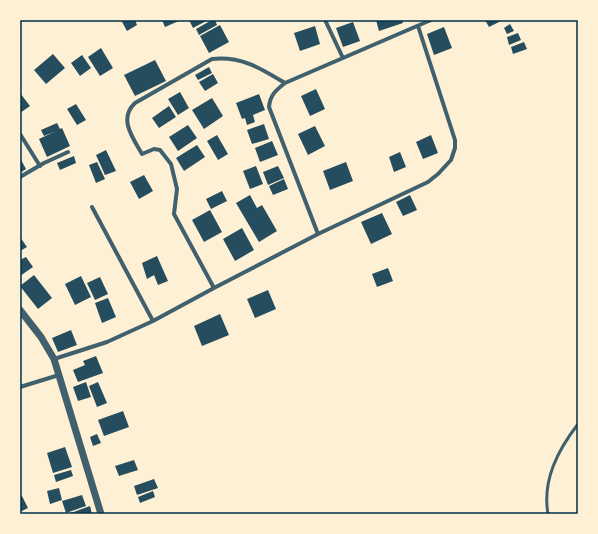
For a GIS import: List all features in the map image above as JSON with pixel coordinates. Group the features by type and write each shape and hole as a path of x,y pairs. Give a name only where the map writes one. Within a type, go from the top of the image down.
{"street":[{"path":"325,20 343,58"},
{"path":"318,234 269,108 270,99 275,90 285,83 431,20"},
{"path":"54,359 107,342 153,321 318,234 428,182 447,166 454,155 456,148 455,140 418,26"},
{"path":"214,288 174,214 177,189 170,164 160,150 154,149 142,154 126,123 127,114 135,103 212,59 225,58 250,63 285,83"},
{"path":"20,134 40,166"},
{"path":"20,177 68,152"},
{"path":"92,207 153,321"},
{"path":"20,310 41,337 54,359 101,514"},
{"path":"20,387 59,375"}],"lane":[{"path":"548,514 545,500 548,479 564,443 578,424"}],"building":[{"path":"121,20 135,20 137,25 127,31"},
{"path":"162,20 181,20 165,27"},
{"path":"189,20 208,20 193,28"},
{"path":"212,20 215,20 217,25 199,35 196,29"},
{"path":"376,20 402,20 403,23 379,31"},
{"path":"485,20 503,20 489,27"},
{"path":"353,22 360,41 343,47 336,28"},
{"path":"510,24 514,31 507,34 504,28"},
{"path":"220,25 229,42 209,53 200,36"},
{"path":"315,26 320,44 300,51 294,33"},
{"path":"444,27 452,48 434,55 427,34"},
{"path":"518,33 521,40 509,45 507,37"},
{"path":"524,42 527,49 513,54 511,47"},
{"path":"101,48 113,68 100,76 88,57"},
{"path":"53,54 65,68 46,84 34,70"},
{"path":"82,55 91,68 80,76 71,63"},
{"path":"155,60 166,81 135,96 124,75"},
{"path":"209,67 212,73 198,80 195,75"},
{"path":"213,74 218,83 205,91 199,82"},
{"path":"316,89 325,109 310,116 301,96"},
{"path":"180,92 189,108 178,115 168,99"},
{"path":"20,93 30,106 20,113"},
{"path":"259,94 265,110 253,115 255,122 247,125 245,118 242,119 236,103"},
{"path":"212,98 223,116 204,129 192,110"},
{"path":"76,104 86,120 77,125 67,109"},
{"path":"169,106 176,117 159,128 152,118"},
{"path":"57,123 60,129 62,128 70,146 47,157 39,139 56,131 44,136 41,130"},
{"path":"264,124 269,139 252,144 247,130"},
{"path":"188,125 197,138 178,151 169,137"},
{"path":"315,126 325,146 308,155 298,134"},
{"path":"217,135 228,154 218,160 207,141"},
{"path":"431,135 438,153 423,159 416,142"},
{"path":"272,141 278,155 260,162 255,148"},
{"path":"197,145 205,157 184,171 176,158"},
{"path":"106,150 116,171 105,175 96,155"},
{"path":"400,152 406,167 394,172 389,157"},
{"path":"74,156 76,163 60,170 57,163"},
{"path":"20,158 26,169 20,173"},
{"path":"97,162 105,179 96,183 89,165"},
{"path":"346,162 353,181 330,190 323,171"},
{"path":"256,166 263,184 250,189 243,171"},
{"path":"278,166 284,178 268,185 263,172"},
{"path":"144,175 153,191 139,199 130,182"},
{"path":"284,179 288,189 273,195 269,186"},
{"path":"222,191 227,201 211,209 206,199"},
{"path":"250,195 257,208 262,205 277,231 259,242 236,203"},
{"path":"410,195 417,210 403,216 396,202"},
{"path":"210,210 222,232 204,242 192,220"},
{"path":"382,213 392,234 371,244 361,222"},
{"path":"242,228 254,250 235,261 223,239"},
{"path":"20,237 27,247 20,251"},
{"path":"157,256 168,281 158,285 154,275 147,279 142,263"},
{"path":"26,257 33,267 20,276 20,260"},
{"path":"388,268 393,281 377,287 372,274"},
{"path":"34,275 52,298 38,309 20,286"},
{"path":"81,276 91,297 75,305 65,284"},
{"path":"100,277 108,294 95,300 87,283"},
{"path":"268,290 276,309 255,318 247,299"},
{"path":"108,298 116,317 102,323 95,303"},
{"path":"220,314 229,335 202,346 194,326"},
{"path":"71,330 77,345 58,352 52,338"},
{"path":"96,356 103,373 78,382 73,370 85,365 83,361"},
{"path":"86,382 91,397 78,401 73,387"},
{"path":"98,382 107,403 97,407 89,386"},
{"path":"123,411 129,427 104,436 98,420"},
{"path":"97,434 101,443 93,446 90,437"},
{"path":"65,447 72,467 53,473 47,453"},
{"path":"134,460 138,470 119,476 115,466"},
{"path":"71,470 73,476 56,482 54,475"},
{"path":"154,479 158,488 137,495 134,486"},
{"path":"59,488 62,500 50,504 47,491"},
{"path":"153,491 155,497 140,503 138,497"},
{"path":"82,495 86,506 66,513 62,501"},
{"path":"22,496 28,508 20,512 20,497"},
{"path":"90,506 92,514 68,514"}]}
